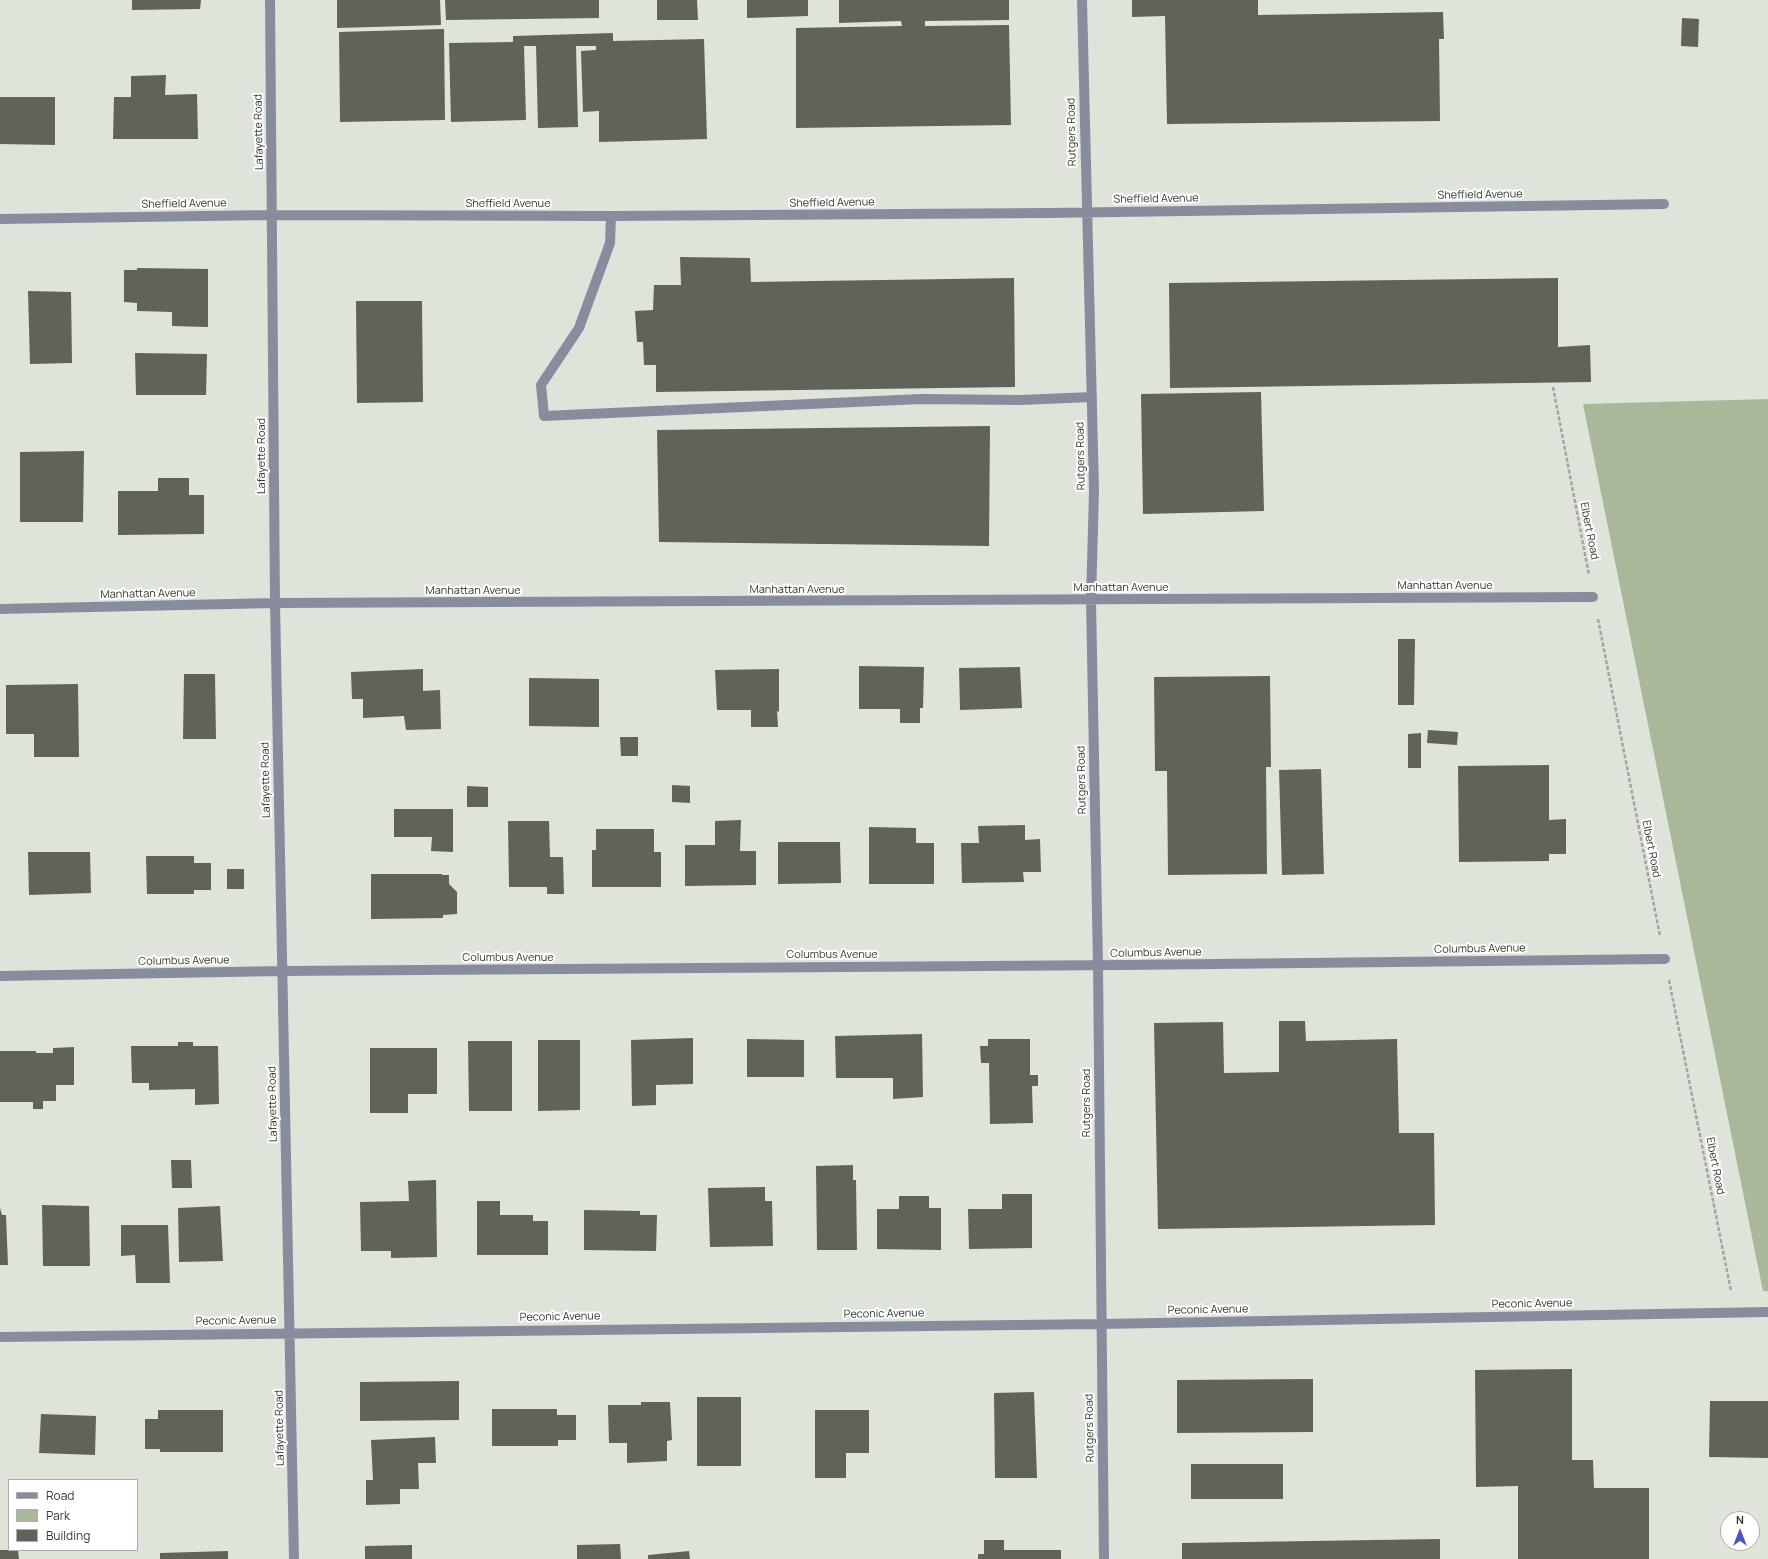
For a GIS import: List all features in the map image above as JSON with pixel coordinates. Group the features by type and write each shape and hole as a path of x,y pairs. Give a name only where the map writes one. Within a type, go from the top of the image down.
{"street":[{"name":"Lafayette Road","path":"270,0 275,603 294,1559"},
{"name":"Rutgers Road","path":"1082,0 1094,490 1091,600 1098,965 1104,1559"},
{"name":"Sheffield Avenue","path":"0,219 272,215 611,216 1086,212 1664,204"},
{"path":"611,216 610,243 579,328 541,384 544,416 920,399 1021,400 1092,397"},
{"name":"Manhattan Avenue","path":"0,609 275,603 1593,597"},
{"name":"Columbus Avenue","path":"0,976 282,971 1665,959"},
{"name":"Peconic Avenue","path":"0,1337 290,1332 1101,1324 1768,1312"}],"path":[{"name":"Elbert Road","path":"1553,387 1593,597 1736,1313"}],"green space":[{"path":"1768,399 1768,1291 1763,1291 1583,404"}],"building":[{"path":"132,0 201,0 200,9 132,10"},
{"path":"337,0 440,0 441,25 337,28"},
{"path":"445,0 599,0 599,18 446,20"},
{"path":"657,0 697,0 698,20 657,20"},
{"path":"747,0 808,0 808,16 747,18"},
{"path":"839,0 1009,0 1009,20 925,21 925,26 1009,25 1011,125 796,128 796,28 902,26 901,21 839,23"},
{"path":"1132,0 1258,0 1258,15 1443,12 1444,39 1439,39 1440,121 1167,124 1165,16 1132,17"},
{"path":"1682,18 1699,19 1698,47 1681,46"},
{"path":"444,29 445,120 340,122 339,32"},
{"path":"613,33 613,41 704,39 707,139 599,142 599,111 583,112 581,51 596,50 596,46 576,46 578,127 538,128 536,46 524,46 526,120 451,122 449,43 513,42 513,36"},
{"path":"166,75 165,95 197,94 198,139 113,139 114,97 131,97 131,76"},
{"path":"0,97 55,97 55,145 0,144"},
{"path":"680,257 750,258 751,282 1014,278 1015,387 656,392 656,365 644,365 643,342 637,342 635,311 653,310 654,285 681,285"},
{"path":"137,268 208,269 208,327 172,326 172,312 137,311 137,303 124,302 124,270 137,270"},
{"path":"1558,278 1558,347 1590,345 1591,382 1170,388 1169,283"},
{"path":"28,291 71,292 72,363 30,364"},
{"path":"356,301 422,301 423,402 357,403"},
{"path":"135,353 207,354 206,395 136,395"},
{"path":"1261,392 1264,511 1143,514 1141,394"},
{"path":"990,426 989,546 659,542 657,430"},
{"path":"84,451 83,522 20,522 20,452"},
{"path":"158,478 189,478 189,495 204,495 204,534 118,535 118,491 158,491"},
{"path":"1398,639 1415,639 1414,705 1398,705"},
{"path":"859,666 924,667 923,708 920,708 920,723 900,723 900,709 859,709"},
{"path":"1020,667 1022,708 960,710 959,668"},
{"path":"423,669 423,691 440,690 441,729 406,730 404,716 363,718 363,699 352,699 351,672"},
{"path":"779,669 779,712 777,711 778,727 751,727 751,710 717,710 715,670"},
{"path":"184,674 215,674 216,739 183,739"},
{"path":"1270,676 1271,767 1266,767 1267,874 1168,875 1167,771 1155,771 1154,677"},
{"path":"529,678 599,679 599,727 529,726"},
{"path":"78,684 79,757 34,757 34,734 6,734 6,685"},
{"path":"1428,730 1458,732 1457,745 1427,743"},
{"path":"1421,733 1421,768 1408,768 1408,734"},
{"path":"620,737 638,737 638,756 621,756"},
{"path":"1549,765 1549,820 1566,819 1566,854 1549,854 1549,861 1459,862 1458,766"},
{"path":"1321,769 1324,874 1282,875 1279,770"},
{"path":"672,785 690,786 690,803 672,802"},
{"path":"467,786 488,787 488,807 467,807"},
{"path":"394,809 453,809 453,852 431,851 432,837 394,837"},
{"path":"741,820 740,851 756,851 756,885 685,886 685,845 715,845 715,821"},
{"path":"508,821 549,821 550,857 563,857 564,894 547,894 547,887 509,887"},
{"path":"1025,825 1025,840 1040,839 1041,872 1023,872 1024,882 962,883 961,843 979,843 978,826"},
{"path":"869,827 916,828 916,843 934,843 934,884 869,884"},
{"path":"596,829 654,829 654,852 661,852 661,887 592,887 592,850 596,850"},
{"path":"778,842 840,842 841,883 778,884"},
{"path":"28,852 90,852 91,893 29,895"},
{"path":"146,856 194,856 194,863 211,863 211,890 194,890 194,894 147,894"},
{"path":"227,869 244,869 244,889 227,889"},
{"path":"371,874 449,875 449,884 457,892 457,914 443,915 443,918 371,919"},
{"path":"1279,1021 1305,1021 1306,1041 1397,1039 1399,1133 1434,1133 1435,1225 1158,1229 1154,1023 1223,1022 1224,1073 1279,1072"},
{"path":"922,1034 923,1097 893,1099 893,1078 836,1078 835,1036"},
{"path":"693,1038 693,1084 656,1085 656,1105 632,1106 631,1040"},
{"path":"747,1039 804,1040 804,1077 747,1077"},
{"path":"988,1039 1030,1039 1030,1075 1038,1075 1038,1086 1032,1086 1033,1123 990,1124 989,1063 981,1063 980,1046 988,1046"},
{"path":"538,1040 580,1040 580,1110 538,1111"},
{"path":"468,1041 512,1041 512,1111 469,1111"},
{"path":"178,1042 193,1042 193,1046 218,1046 219,1104 195,1105 195,1089 149,1090 149,1083 132,1083 131,1046 178,1046"},
{"path":"74,1047 74,1085 56,1085 56,1101 43,1101 43,1109 33,1109 33,1102 0,1102 0,1051 36,1051 36,1053 53,1053 53,1048"},
{"path":"370,1048 437,1048 437,1094 408,1094 408,1113 370,1113"},
{"path":"171,1160 191,1160 192,1188 172,1188"},
{"path":"853,1165 853,1180 856,1180 857,1250 817,1250 816,1166"},
{"path":"436,1180 437,1257 391,1258 391,1251 361,1251 360,1202 409,1201 408,1181"},
{"path":"765,1187 765,1201 772,1201 773,1246 710,1247 708,1188"},
{"path":"1002,1194 1032,1194 1032,1248 969,1249 968,1209 1002,1209"},
{"path":"899,1196 929,1196 929,1208 941,1208 941,1250 877,1249 877,1209 899,1209"},
{"path":"477,1201 500,1201 500,1215 533,1215 533,1221 548,1221 548,1255 477,1255"},
{"path":"42,1205 89,1206 90,1266 43,1266"},
{"path":"220,1206 223,1261 179,1262 178,1208"},
{"path":"0,1208 2,1215 6,1215 8,1265 0,1265"},
{"path":"584,1210 640,1211 640,1215 657,1215 656,1251 584,1250"},
{"path":"121,1225 168,1225 170,1283 136,1283 135,1255 121,1256"},
{"path":"1572,1369 1572,1460 1593,1460 1594,1488 1649,1488 1649,1559 1518,1559 1518,1486 1476,1487 1475,1370"},
{"path":"1313,1379 1313,1432 1177,1433 1177,1380"},
{"path":"459,1381 459,1420 360,1421 360,1382"},
{"path":"1034,1392 1037,1478 995,1478 994,1393"},
{"path":"697,1397 741,1397 741,1466 697,1466"},
{"path":"1710,1401 1768,1401 1768,1458 1709,1457"},
{"path":"641,1402 670,1402 672,1440 667,1441 667,1461 627,1463 627,1443 609,1443 608,1405 641,1405"},
{"path":"492,1409 557,1409 557,1415 576,1415 576,1440 558,1440 558,1446 492,1446"},
{"path":"158,1410 223,1410 223,1452 160,1452 160,1449 145,1449 145,1419 158,1419"},
{"path":"815,1410 869,1410 869,1453 846,1453 846,1478 815,1478"},
{"path":"41,1414 96,1416 95,1455 39,1453"},
{"path":"435,1437 436,1463 418,1463 419,1489 400,1489 400,1504 366,1505 366,1480 373,1480 371,1440"},
{"path":"1191,1464 1283,1464 1283,1499 1191,1499"},
{"path":"1440,1539 1440,1559 1182,1559 1182,1543"},
{"path":"984,1540 1004,1540 1004,1550 1061,1550 1061,1559 978,1559 978,1554 984,1554"},
{"path":"620,1544 621,1559 577,1559 577,1545"},
{"path":"412,1545 412,1559 365,1559 365,1546"},
{"path":"0,1550 18,1551 19,1559 0,1559"},
{"path":"228,1551 228,1559 160,1559 160,1553"},
{"path":"689,1551 690,1559 648,1559 648,1555"}]}
